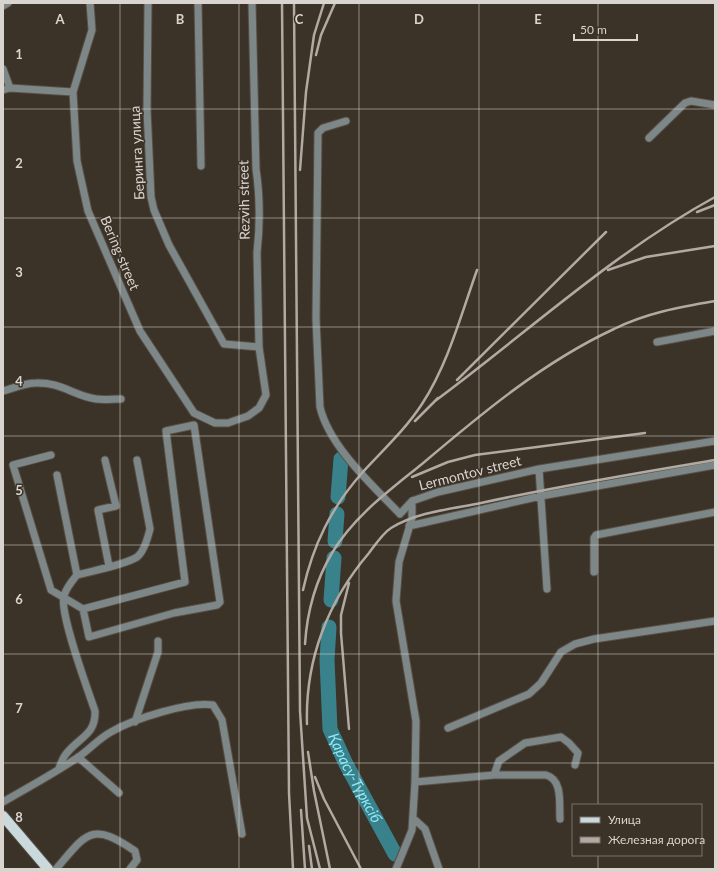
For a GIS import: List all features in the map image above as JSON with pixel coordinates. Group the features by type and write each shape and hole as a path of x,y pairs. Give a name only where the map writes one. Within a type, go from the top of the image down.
{"main road":[{"path":"3,816 48,869"}],"street":[{"path":"3,6 8,3"},
{"name":"Bering street","path":"90,3 92,30 74,92 78,161 88,211 140,330 194,412 215,423 228,423 248,416 259,408 266,395"},
{"name":"Беринга улица","path":"148,3 147,109 151,197 154,210 169,245 224,344 259,347"},
{"path":"198,3 201,166"},
{"name":"Rezvih street","path":"252,3 256,169 258,182 257,253 259,347 266,395"},
{"path":"3,69 7,89 74,92"},
{"path":"649,138 685,103 691,101 715,105"},
{"path":"346,121 323,128 318,134 316,319 320,407 322,418 335,441 391,505 400,514 412,501"},
{"path":"657,342 715,331"},
{"path":"3,391 36,382 62,386 78,394 95,399 120,399"},
{"path":"51,455 13,465 51,590 83,609 89,637 174,613 217,605 220,602 194,425 166,431 185,582 83,609"},
{"name":"Lermontov street","path":"396,869 412,830 415,782 416,721 396,601 399,562 409,526 412,501 438,492 539,469 715,441"},
{"path":"105,460 116,506 98,510 109,566"},
{"path":"77,575 138,556 148,538 150,529 137,460"},
{"path":"409,526 541,496 715,465"},
{"path":"539,469 547,589"},
{"path":"57,475 77,575 64,597 66,617 75,651 95,711 96,720 90,731 65,754 59,768"},
{"path":"594,572 594,538 596,535 715,512"},
{"path":"448,728 529,694 541,683 561,652 575,644 594,639 715,621"},
{"path":"135,722 158,652 158,641"},
{"path":"3,802 78,757 98,740 112,731 135,722 194,704 214,705 222,720 242,834"},
{"path":"494,775 499,761 525,743 561,737 578,753 575,765"},
{"path":"78,757 119,793"},
{"path":"415,782 494,775 546,775 553,777 558,784 560,819"},
{"path":"413,818 425,829 439,869"},
{"path":"56,869 82,839 88,836 107,834 135,851 137,860 130,869"}],"waterway":[{"name":"Қарасу-Түрксіб","path":"338,497 341,459"},
{"name":"Қарасу-Түрксіб","path":"335,541 337,514"},
{"name":"Қарасу-Түрксіб","path":"331,600 334,558"},
{"name":"Қарасу-Түрксіб","path":"329,627 327,660 330,729 346,764 395,854"}],"railway":[{"path":"282,3 289,793 293,869"},
{"path":"294,3 300,711 307,818 320,869"},
{"path":"300,170 306,92 314,35 324,3"},
{"path":"316,55 321,35 335,3"},
{"path":"435,401 606,268 677,219 715,197"},
{"path":"697,212 715,205"},
{"path":"457,380 606,232"},
{"path":"608,270 646,257 715,246"},
{"path":"303,590 307,573 318,542 332,514 351,486 408,423 431,389 447,356 477,270"},
{"path":"305,644 313,597 326,563 351,527 373,504 490,408 562,357 626,323 676,308 715,301"},
{"path":"415,421 438,398"},
{"path":"412,477 448,462 475,455 645,433"},
{"path":"307,724 307,700 310,677 322,632 331,611 354,572 379,539 391,528 412,518 434,512 568,485 715,460"},
{"path":"349,583 341,615 341,633 349,729"},
{"path":"308,752 314,791 330,869"},
{"path":"315,777 324,799 361,869"},
{"path":"301,810 305,869"},
{"path":"309,846 312,869"}]}
